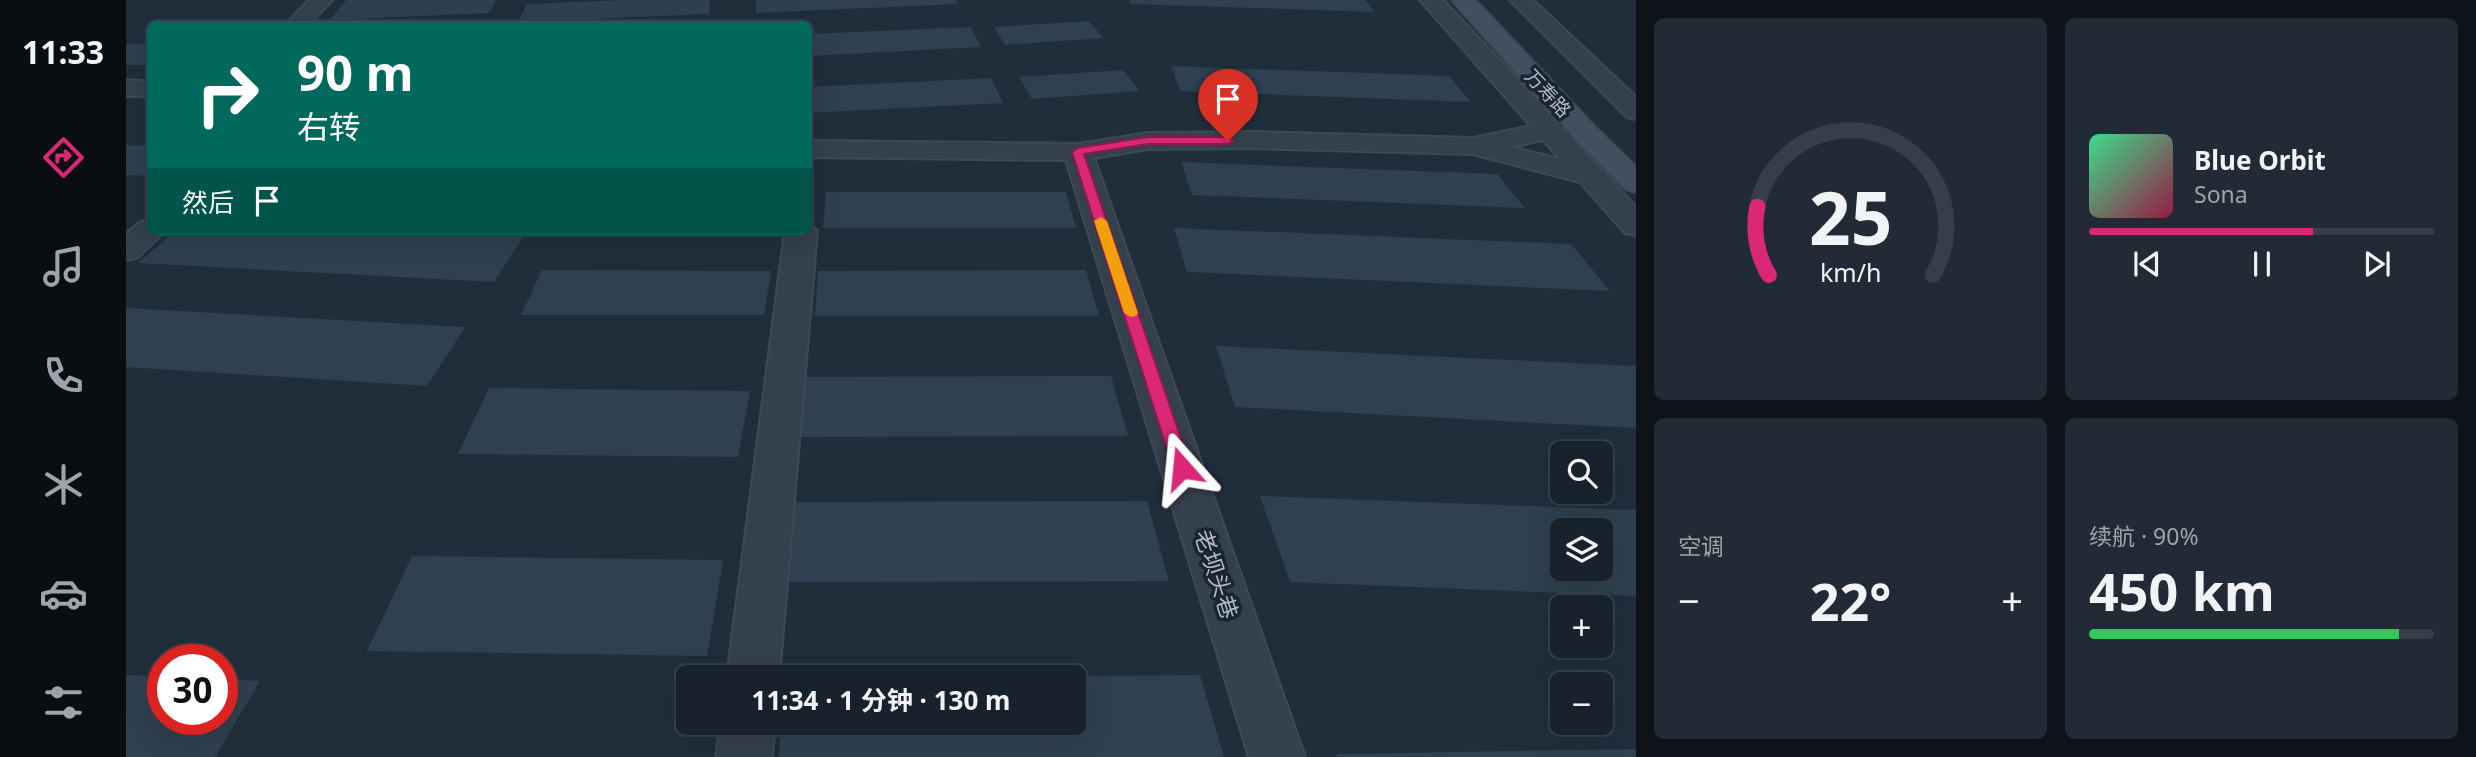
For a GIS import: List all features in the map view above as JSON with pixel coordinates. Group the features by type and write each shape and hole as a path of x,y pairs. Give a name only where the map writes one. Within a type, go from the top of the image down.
{"main road":[{"name":"万寿路","path":"1463,0 1634,181"},
{"name":"万寿路","path":"1488,0 1636,150"}],"street":[{"path":"300,21 321,0"},
{"path":"1431,0 1636,226"},
{"path":"1521,0 1636,111"},
{"path":"126,88 147,89"},
{"path":"812,154 1078,152 1148,141 1473,146 1551,131 1585,132"},
{"path":"1473,146 1592,177 1634,181"},
{"name":"老坝头巷","path":"1078,152 1277,757"},
{"path":"126,250 147,232"},
{"path":"754,665 801,235"},
{"path":"744,757 747,735"}],"building":[{"path":"346,0 496,0 489,13 330,20"},
{"path":"710,0 709,14 518,21 527,4"},
{"path":"756,0 956,0 958,4 756,13"},
{"path":"1129,0 1365,0 1375,12 1131,4"},
{"path":"1089,21 1103,38 1005,45 994,27"},
{"path":"971,27 981,47 812,56 812,34"},
{"path":"126,44 147,44 147,65 126,65"},
{"path":"1171,66 1449,76 1471,102 1180,91"},
{"path":"1123,70 1139,91 1032,99 1019,77"},
{"path":"991,78 1003,103 812,113 812,87"},
{"path":"126,145 147,146 147,176 126,175"},
{"path":"1181,162 1497,174 1525,208 1192,195"},
{"path":"826,192 1066,192 1076,228 823,228"},
{"path":"1174,228 1571,244 1610,291 1187,272"},
{"path":"170,235 523,237 494,282 138,263"},
{"path":"542,270 771,271 764,315 521,315"},
{"path":"1086,270 1099,316 815,316 818,271"},
{"path":"126,308 465,327 427,386 126,367"},
{"path":"1216,346 1636,366 1636,428 1235,407"},
{"path":"1111,376 1128,436 800,437 804,377"},
{"path":"489,388 750,391 738,457 458,454"},
{"path":"1260,496 1636,510 1636,596 1290,582"},
{"path":"1147,501 1169,581 789,582 795,502"},
{"path":"412,556 723,560 707,656 367,651"},
{"path":"126,675 147,676 147,735 228,735 215,757 126,757"},
{"path":"1200,675 1224,757 779,757 780,735 1086,735 1086,676"},
{"path":"238,680 260,681 238,718"},
{"path":"1636,749 1636,757 1337,757 1336,754"}],"slow traffic":[{"path":"1101,221 1131,313"}],"route":[{"path":"1182,468 1078,152 1148,141 1228,141"}]}
